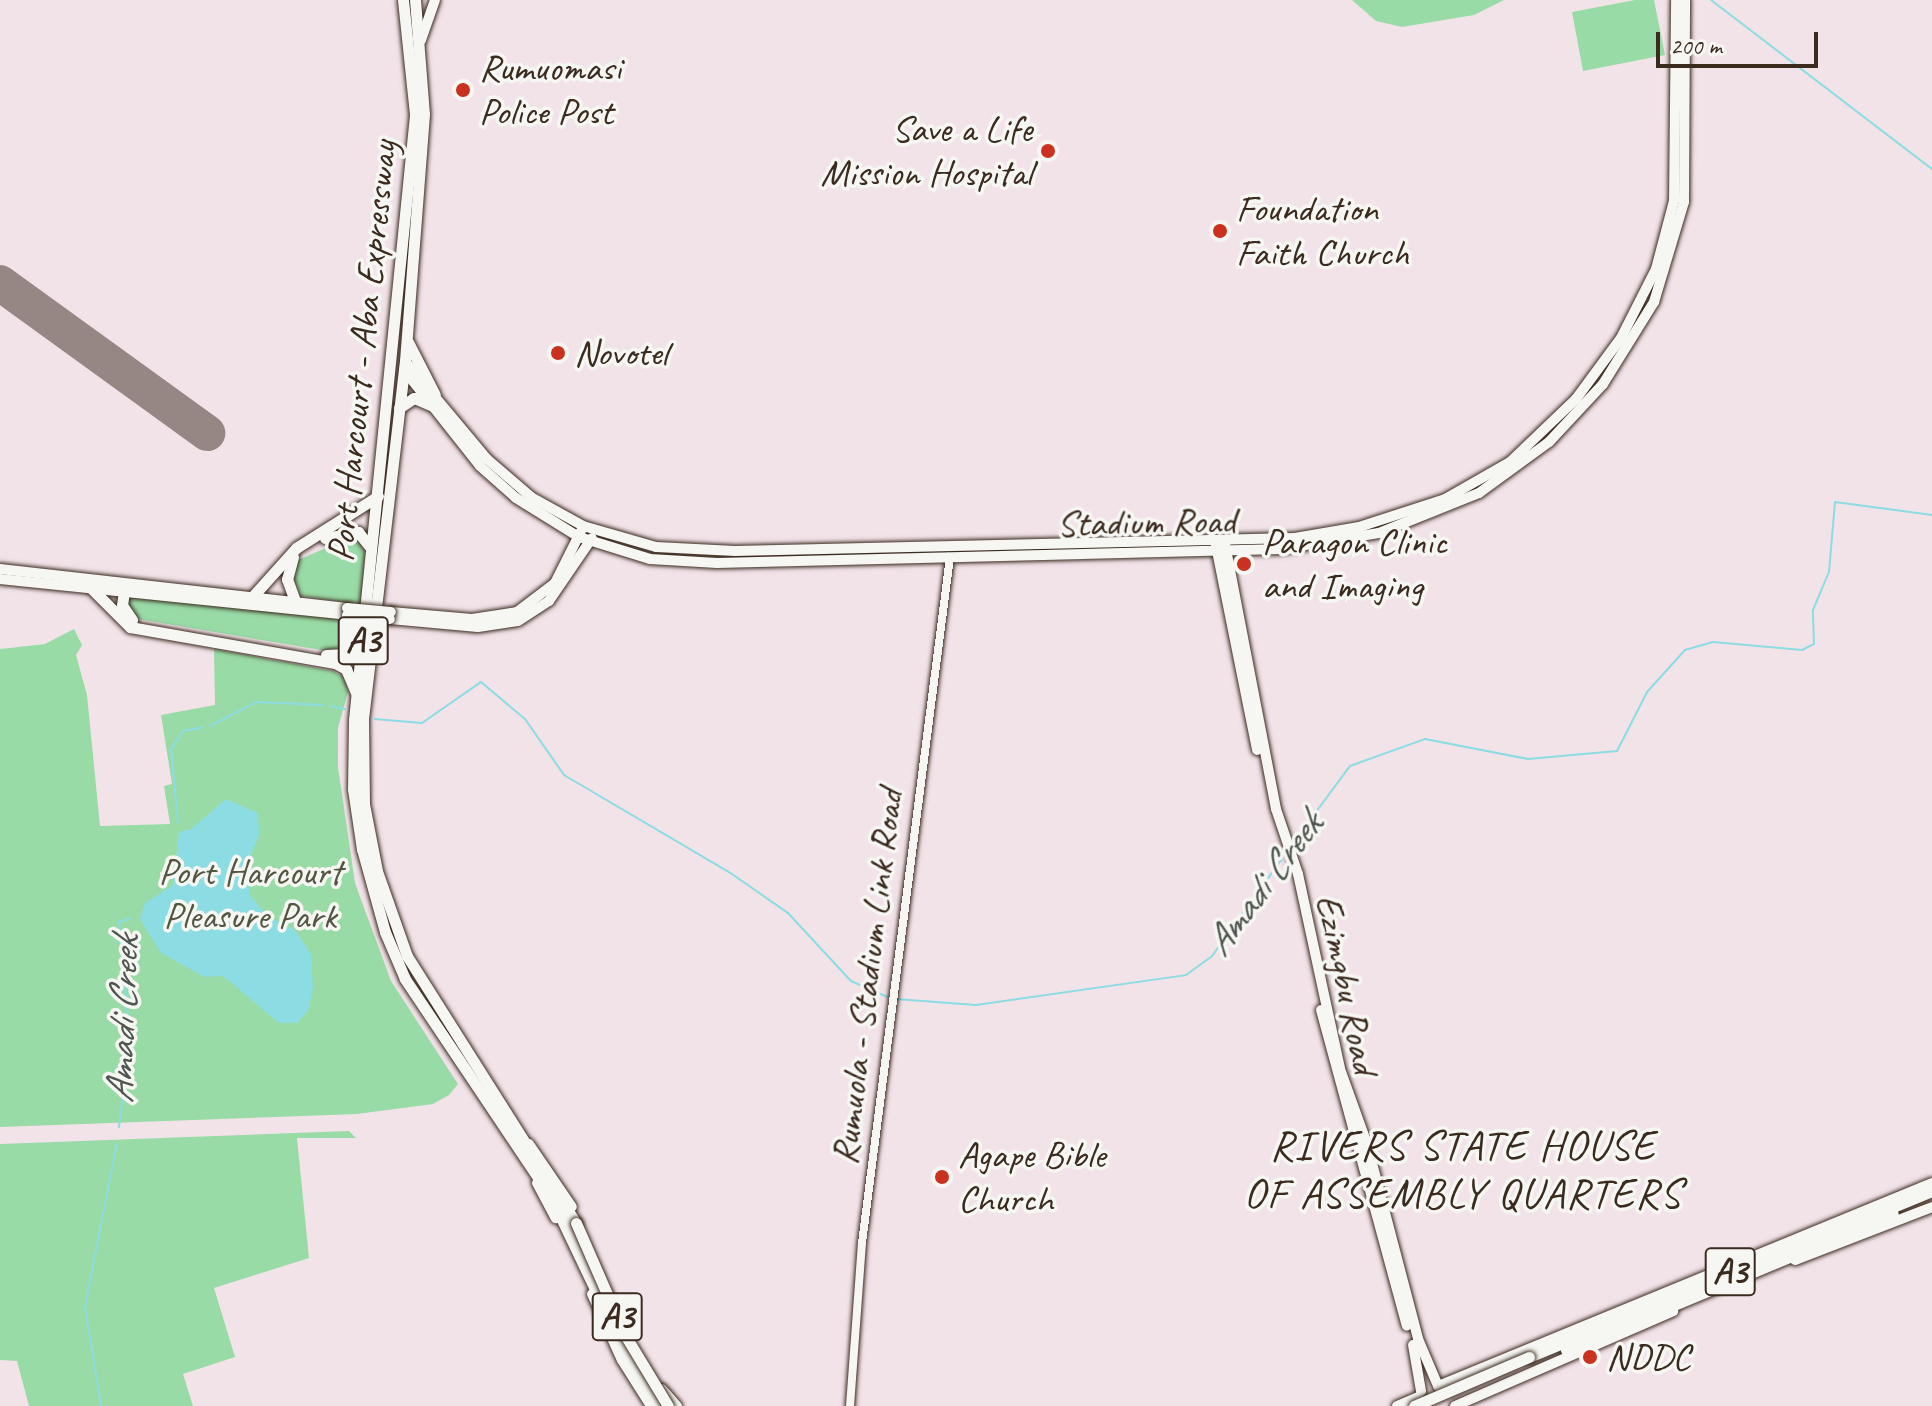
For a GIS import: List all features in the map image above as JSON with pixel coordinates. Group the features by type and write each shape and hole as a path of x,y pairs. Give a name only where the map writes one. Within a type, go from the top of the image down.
{"highway":[{"name":"Port Harcourt - Aba Expressway","path":"403,0 415,73 415,115 352,743 356,817 385,932 418,1001 572,1225"},
{"name":"Port Harcourt - Aba Expressway","path":"415,0 421,40 424,114 407,338 363,720 366,820 377,871 407,956 442,1018 528,1143 572,1225"},
{"path":"407,338 434,401"},
{"path":"398,408 414,398 434,401"},
{"path":"253,596 296,548 378,496"},
{"path":"295,601 286,571 308,545 353,531 366,537 372,553"},
{"path":"90,587 130,627 341,665 357,698"},
{"path":"124,591 122,605 133,621 328,655 348,654 364,630"},
{"name":"A3","path":"1433,1406 1531,1361 1932,1191"},
{"name":"A3","path":"1418,1400 1531,1361 1932,1198"},
{"name":"A3","path":"572,1225 618,1339 659,1406"},
{"name":"A3","path":"572,1225 625,1335 672,1406"}],"main road":[{"path":"421,40 435,0"},
{"name":"Stadium Road","path":"1661,271 1676,179 1676,0"},
{"name":"Stadium Road","path":"434,401 489,475 531,509 590,542 650,559 691,563 950,557 1221,545 1341,532 1421,509 1480,482 1529,447 1576,399 1621,338 1661,271 1686,181 1685,0"},
{"name":"Stadium Road","path":"404,366 495,467 531,497 583,526 656,547 735,551 1221,545"},
{"path":"390,616 480,619 517,612 555,583 583,526"},
{"path":"0,579 347,611 478,627 518,621 549,601 595,530"},
{"name":"Ezimgbu Road","path":"1221,545 1237,665 1282,839 1291,859 1344,1082 1367,1144 1418,1339 1438,1386 1449,1394 1453,1406"},
{"path":"0,569 295,601 347,611"},
{"name":"Ezimgbu Road","path":"1291,859 1326,1040 1421,1371 1418,1400"},
{"path":"528,1143 575,1213 634,1341 672,1406"},
{"path":"526,1160 611,1339 651,1406"},
{"path":"1397,1406 1418,1400 1438,1386 1932,1183"},
{"path":"1453,1406 1706,1296 1932,1207"}],"street":[{"name":"Rumuola - Stadium Link Road","path":"850,1406 862,1243 950,557"}],"green space":[{"path":"1352,0 1504,0 1474,15 1402,27 1376,21"},
{"path":"1635,0 1654,0 1665,55 1583,71 1572,12"},
{"path":"349,538 359,538 365,553 361,605 301,596 292,575 298,560"},
{"path":"130,597 360,620 351,648 333,652 138,619 127,607"},
{"name":"Port Harcourt Pleasure Park","path":"74,629 82,645 76,655 87,695 100,826 170,824 164,786 172,784 161,715 215,705 214,649 333,671 345,678 348,692 338,728 338,767 355,883 391,981 458,1084 449,1095 433,1104 357,1114 0,1127 0,649 45,644"},
{"path":"349,1131 356,1138 297,1138 309,1258 214,1288 235,1357 183,1374 193,1406 29,1406 17,1361 0,1360 0,1144"}],"water":[{"path":"226,799 258,813 259,835 247,865 250,895 267,916 295,930 311,954 313,988 308,1011 297,1023 279,1023 223,976 204,977 161,953 140,919 145,903 173,885 179,832 191,829"}],"waterway":[{"path":"1711,0 1932,169"},
{"name":"Amadi Creek","path":"1293,843 1350,766 1425,739 1528,759 1617,751 1647,692 1685,650 1713,642 1802,650 1814,644 1813,610 1829,572 1835,502 1932,515"},
{"name":"Amadi Creek","path":"375,719 422,723 481,682 525,719 564,775 729,872 788,913 851,981 890,998"},
{"name":"Amadi Creek","path":"210,726 257,702 323,705"},
{"name":"Amadi Creek","path":"331,706 345,709"},
{"name":"Amadi Creek","path":"178,823 171,749 183,731 203,727"},
{"name":"Amadi Creek","path":"896,999 976,1005 1186,975 1212,956 1287,852"},
{"name":"Amadi Creek","path":"119,1127 130,1039 119,922 131,918"},
{"name":"Amadi Creek","path":"101,1406 85,1307 117,1143"}],"runway":[{"path":"0,283 207,433"}],"place":[{"name":"Rumuomasi Police Post","path":"463,90"},
{"name":"Save a Life Mission Hospital","path":"1048,151"},
{"name":"Foundation Faith Church","path":"1220,231"},
{"name":"Novotel","path":"558,353"},
{"name":"Paragon Clinic and Imaging","path":"1244,564"},
{"name":"Agape Bible Church","path":"942,1177"},
{"name":"NDDC","path":"1590,1357"}],"district":[{"name":"RIVERS STATE HOUSE OF ASSEMBLY QUARTERS","path":"1463,1170"}]}
